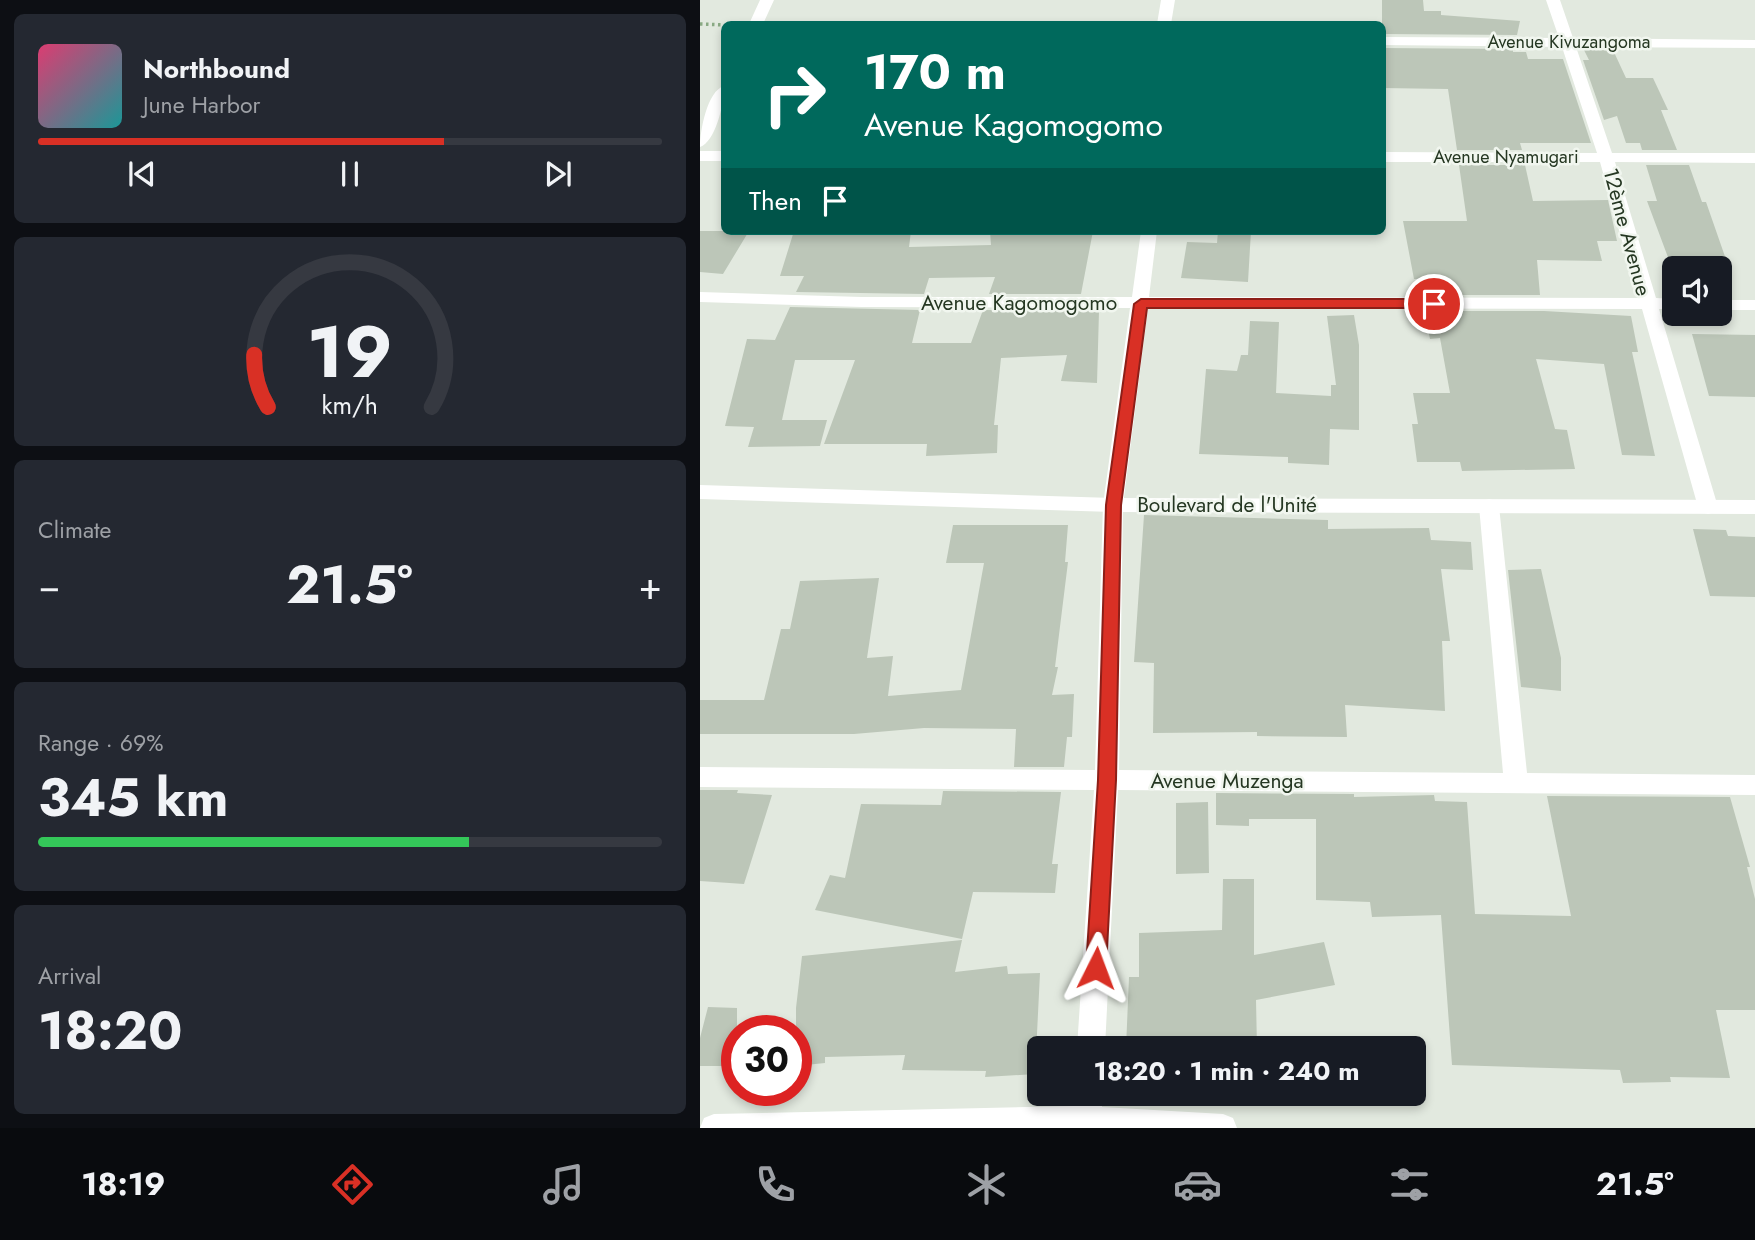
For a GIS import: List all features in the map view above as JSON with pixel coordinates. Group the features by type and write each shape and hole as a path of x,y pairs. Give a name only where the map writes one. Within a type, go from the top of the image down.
{"street":[{"path":"757,21 767,0"},
{"path":"1164,21 1168,0"},
{"name":"12ème Avenue","path":"1553,0 1606,157 1707,507"},
{"name":"Avenue Kivuzangoma","path":"1386,41 1755,44"},
{"path":"701,137 721,96"},
{"path":"700,156 721,156"},
{"name":"Avenue Nyamugari","path":"1386,157 1755,158"},
{"path":"1092,1036 1107,780 1113,505 1149,235"},
{"name":"Avenue Kagomogomo","path":"700,297 862,302 1662,304"},
{"path":"1732,305 1755,305"},
{"name":"Boulevard de l'Unité","path":"700,492 1113,505 1755,507"},
{"path":"1489,506 1517,783"},
{"name":"Avenue Muzenga","path":"700,777 1755,785"},
{"path":"714,1128 1087,1114 1223,1128"}],"path":[{"path":"700,24 721,25"}],"building":[{"path":"1382,0 1423,0 1424,11 1441,11 1441,15 1520,21 1517,35 1386,34 1386,21 1382,21"},
{"path":"1386,48 1513,49 1513,52 1526,52 1528,59 1563,59 1591,143 1520,143 1522,150 1457,150 1448,89 1386,88"},
{"path":"1584,50 1613,50 1626,78 1653,78 1668,110 1661,110 1677,150 1642,150 1640,143 1626,143 1617,116 1604,120 1583,60 1589,60"},
{"path":"1459,165 1525,165 1533,201 1608,200 1617,241 1597,241 1602,261 1537,260 1540,295 1421,295 1418,279 1414,279 1403,221 1467,221"},
{"path":"1646,165 1689,165 1702,202 1706,202 1725,256 1668,256 1647,201 1657,201"},
{"path":"700,231 721,231 721,235 747,235 723,274 700,272"},
{"path":"793,235 910,235 909,247 991,245 990,235 1092,235 1081,294 989,294 995,277 929,278 924,294 796,292 804,276 780,276"},
{"path":"1218,235 1251,235 1248,282 1181,278 1187,242 1217,243"},
{"path":"790,307 920,310 912,343 971,343 983,310 1099,311 1097,383 1061,381 1067,355 1001,358 994,425 998,425 997,453 926,456 927,444 824,444 855,360 795,360 782,420 827,420 820,446 748,447 754,427 725,426 747,339 775,340"},
{"path":"1424,311 1544,311 1631,316 1638,352 1632,352 1655,456 1622,455 1604,364 1536,359 1555,429 1567,430 1575,469 1462,471 1460,462 1417,462 1412,424 1418,424 1413,393 1450,393 1440,338 1430,339"},
{"path":"1354,315 1359,345 1359,430 1330,429 1329,465 1288,463 1288,457 1199,454 1206,369 1237,371 1241,355 1248,355 1250,321 1279,322 1276,393 1331,396 1331,385 1336,385 1327,316"},
{"path":"1692,334 1755,335 1755,397 1709,396"},
{"path":"1144,515 1328,520 1328,529 1429,528 1431,540 1471,542 1473,570 1441,569 1450,641 1442,641 1445,711 1345,705 1347,737 1257,736 1257,732 1153,733 1154,663 1134,662"},
{"path":"953,525 1068,525 1065,562 1068,562 1055,667 1058,667 1052,695 1074,694 1072,737 1067,737 1064,767 1014,767 1016,729 924,728 854,734 700,734 700,700 764,700 781,629 790,629 800,581 879,578 867,658 893,656 888,696 961,690 984,563 946,563"},
{"path":"1693,529 1726,530 1728,536 1755,537 1755,597 1710,596"},
{"path":"1541,569 1561,658 1561,691 1521,687 1508,570"},
{"path":"700,790 738,790 737,793 772,795 744,884 700,881"},
{"path":"943,791 1061,792 1052,864 1058,864 1055,893 973,892 962,939 815,910 830,875 845,878 861,804 941,805"},
{"path":"1216,793 1354,794 1354,797 1434,795 1435,801 1467,802 1475,914 1571,916 1547,796 1730,797 1750,867 1747,867 1755,899 1755,1010 1716,1010 1730,1078 1670,1077 1671,1082 1623,1083 1620,1070 1452,1065 1441,915 1372,917 1370,902 1316,900 1316,819 1249,819 1249,826 1216,825"},
{"path":"1208,802 1209,873 1176,874 1176,803"},
{"path":"1223,879 1254,879 1254,955 1324,942 1335,985 1256,1000 1257,1036 1127,1036 1129,977 1139,977 1139,933 1222,930"},
{"path":"962,940 955,972 1007,966 1008,974 1040,973 1037,1036 1027,1036 1027,1074 985,1077 986,1071 902,1070 905,1055 825,1057 825,1063 812,1064 812,1015 796,1015 802,956"},
{"path":"708,1007 737,1008 737,1015 721,1015 721,1066 700,1066 700,1038"}],"route":[{"path":"1096,968 1107,780 1113,505 1141,304 1434,304"}]}
